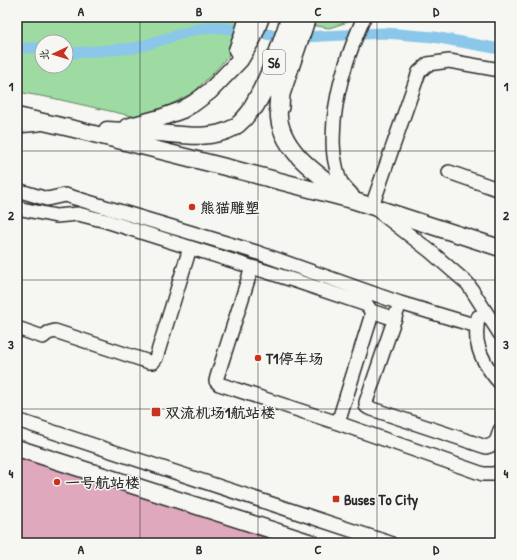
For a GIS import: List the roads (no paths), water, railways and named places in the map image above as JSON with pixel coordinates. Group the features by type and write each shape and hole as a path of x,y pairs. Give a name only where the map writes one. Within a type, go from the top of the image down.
{"highway":[{"name":"S6","path":"254,106 262,93 291,17"},
{"name":"S6","path":"279,107 280,94 306,17"}],"main road":[{"path":"222,78 232,61 248,17"},
{"path":"114,130 160,118 182,110 210,91 240,60 253,38 262,17"},
{"path":"48,124 186,135 210,135 233,128 247,116 254,106"},
{"path":"279,107 279,121 281,130 286,141 295,152 312,169 361,203"},
{"path":"17,116 237,170 361,203 495,248"},
{"path":"17,448 312,543"}],"street":[{"path":"364,17 351,47 336,101 333,148 334,161 338,175 343,186 361,203 430,251 468,284 481,302 500,334"},
{"path":"361,203 419,72 428,64 449,61 500,70"},
{"path":"17,110 48,124"},
{"path":"17,126 48,124"},
{"path":"449,172 500,190"},
{"path":"17,190 47,199 65,195 256,252 400,303 477,326"},
{"path":"17,208 56,216 78,214 106,221 367,305 372,311 395,319"},
{"path":"17,328 46,335 55,331 149,362 153,362 156,358 190,248"},
{"path":"252,267 216,382 483,474 500,472"},
{"path":"481,302 476,331 478,345 484,360 500,383"},
{"path":"400,303 366,402 366,406 486,447 492,445 497,440 500,430"},
{"path":"338,423 372,311"},
{"path":"17,322 46,335"},
{"path":"17,420 390,543"}],"waterway":[{"path":"74,53 135,48 194,30 216,27 263,34 303,37 385,33 434,37 500,49"},
{"path":"17,48 34,48"}],"place":[{"name":"熊猫雕塑","path":"192,207"},
{"name":"T1停车场","path":"258,358"},
{"name":"双流机场1航站楼","path":"156,412"},
{"name":"一号航站楼","path":"57,482"},
{"name":"Buses To City","path":"336,499"}]}
